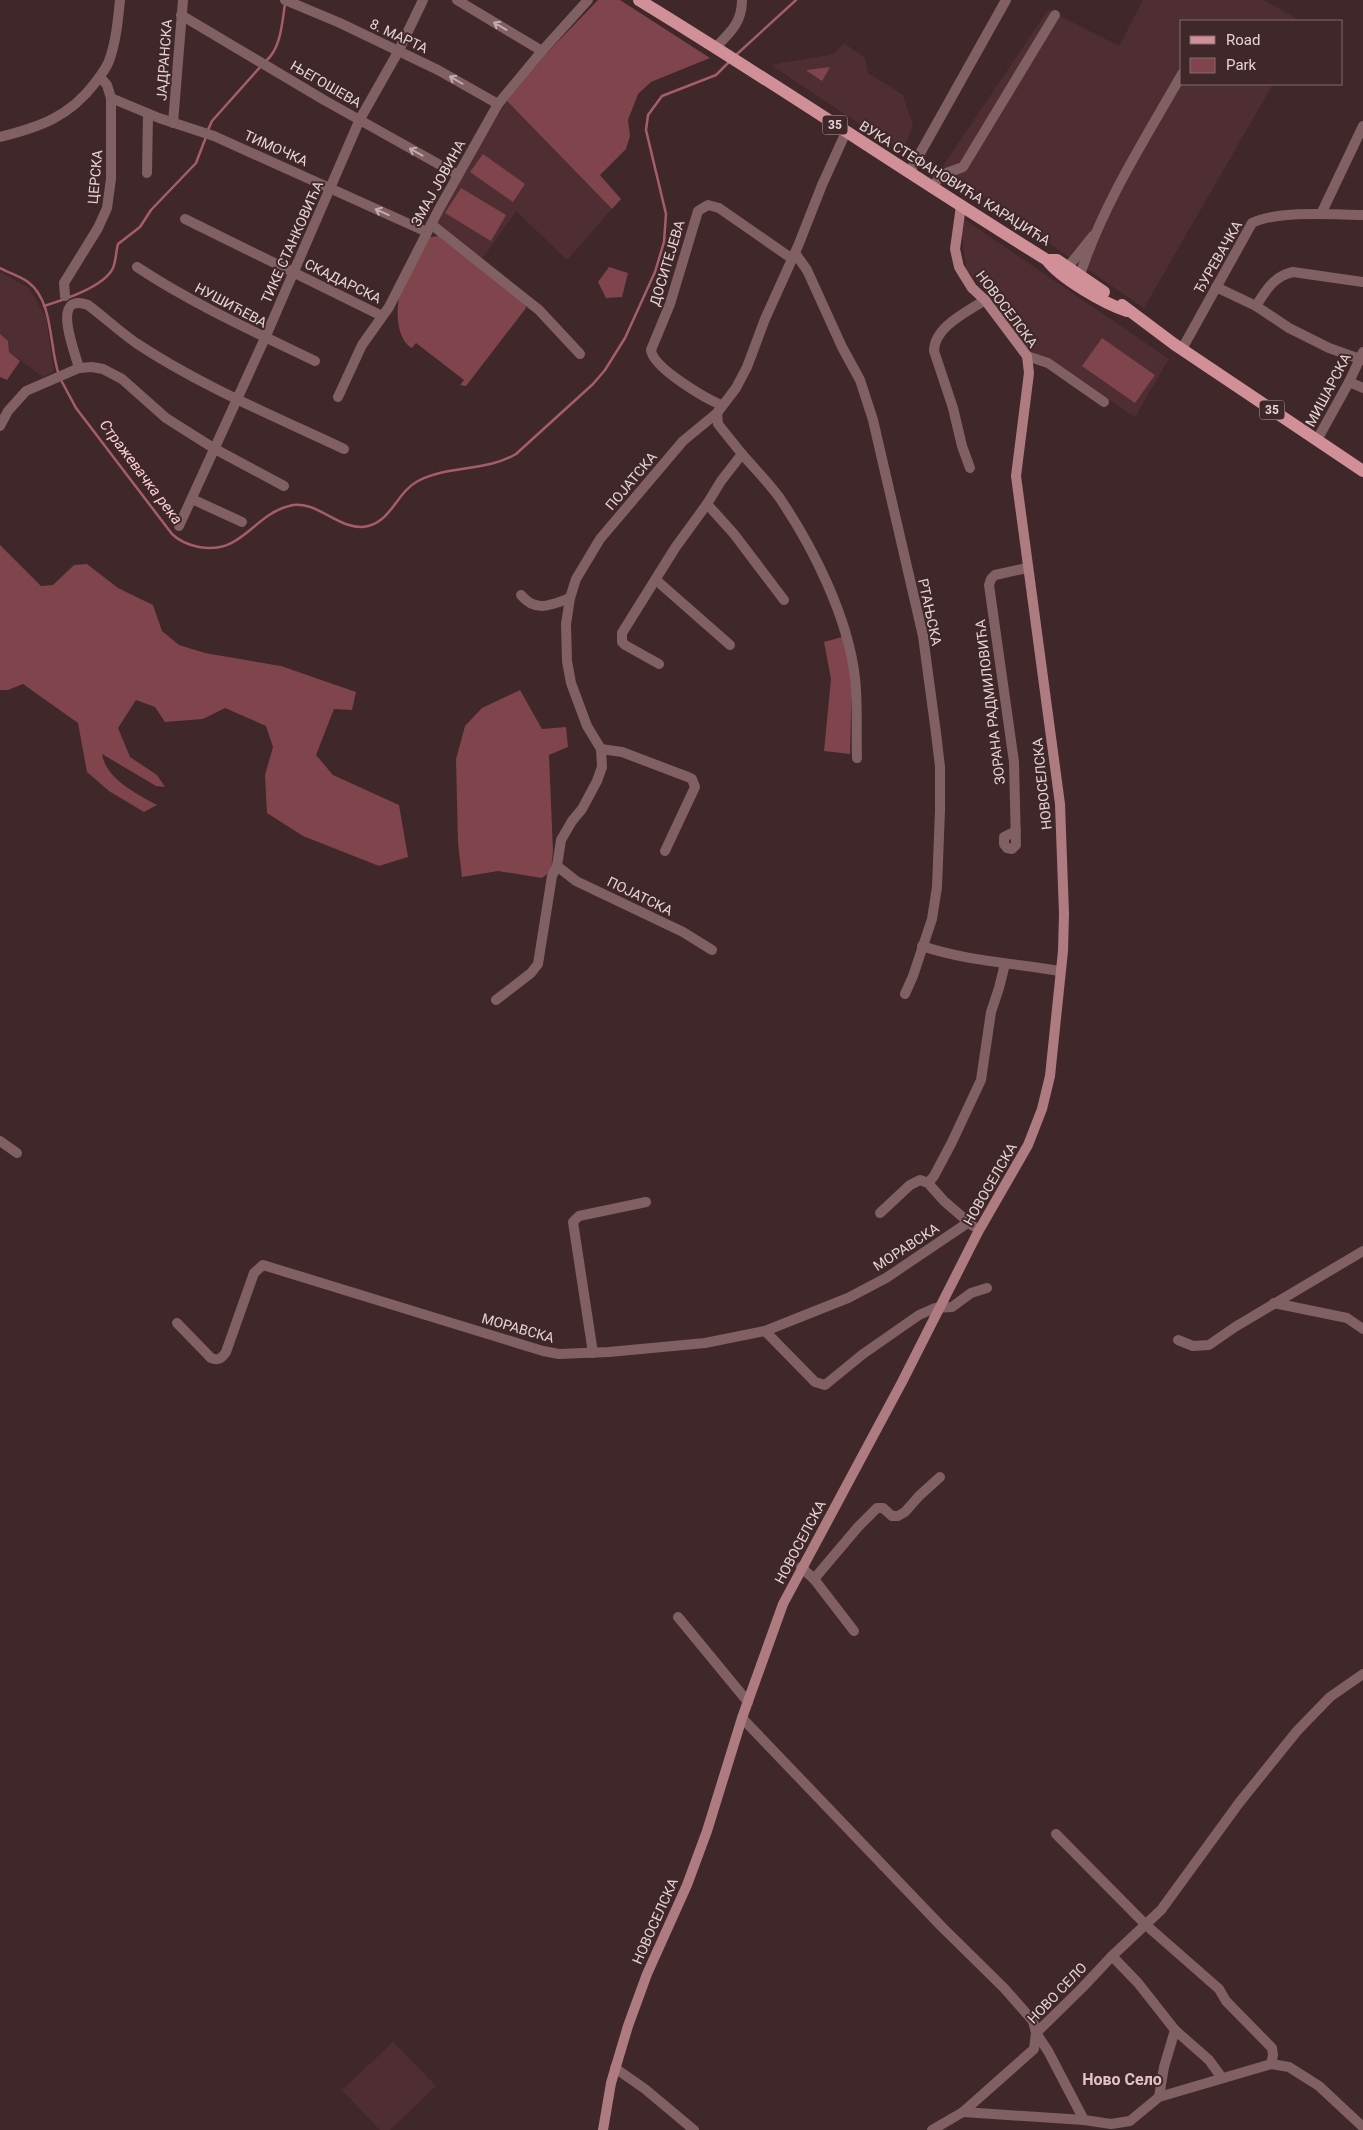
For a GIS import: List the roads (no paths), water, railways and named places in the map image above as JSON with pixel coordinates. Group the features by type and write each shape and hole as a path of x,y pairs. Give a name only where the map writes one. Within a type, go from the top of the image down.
{"main road":[{"name":"35","path":"640,0 722,50"},
{"name":"ВУКА СТЕФАНОВИЋА КАРАЏИЋА","path":"722,50 932,188 1047,260 1053,268 1075,283 1111,306 1127,311"},
{"name":"ВУКА СТЕФАНОВИЋА КАРАЏИЋА","path":"1047,260 1057,260 1080,275 1115,299 1127,311 1363,471"}],"street":[{"path":"0,137 38,127 60,116 81,100 100,76 109,60 120,0"},
{"name":"ЈАДРАНСКА","path":"173,123 183,0"},
{"name":"ТИКЕ СТАНКОВИЋА","path":"179,526 265,338 360,119 398,52 423,0"},
{"path":"457,0 542,51"},
{"name":"ЗМАЈ ЈОВИНА","path":"338,397 362,345 389,307 429,228 498,104 588,0"},
{"path":"909,173 1006,0"},
{"name":"8. МАРТА","path":"287,1 340,23 438,70 498,104"},
{"path":"722,50 742,14 740,1"},
{"path":"932,188 941,175 963,167 1055,15"},
{"name":"ЊЕГОШЕВА","path":"181,16 458,175"},
{"name":"ЦЕРСКА","path":"79,368 68,337 70,302 64,283 100,224 108,200 111,160 111,98 107,86 100,76"},
{"path":"1080,275 1095,233 1180,78"},
{"name":"ТИМОЧКА","path":"111,98 148,114 213,135 330,188 429,228 539,310 580,354"},
{"name":"ЈАДРАНСКА","path":"147,173 148,114"},
{"path":"1321,214 1363,126"},
{"name":"ПОЈАТСКА","path":"601,749 587,726 571,683 566,647 570,598 576,579 600,539 683,441 719,409 736,388 747,367 765,319 846,132"},
{"name":"ДОСИТЕЈЕВА","path":"719,409 664,367 654,357 651,350 670,304 696,216 701,208 708,205 719,208 793,256"},
{"name":"НОВОСЕЛСКА","path":"603,2130 615,2068 647,1974 687,1885 707,1831 742,1718 783,1604 801,1567 902,1382 978,1232 1028,1144 1042,1109 1050,1076 1055,1041 1064,914 1060,804 1016,476 1029,373 1027,356 985,300 962,274 956,260 955,242 961,206"},
{"name":"ЂУРЕВАЧКА","path":"1182,349 1252,223 1260,219 1321,214 1363,215"},
{"name":"СКАДАРСКА","path":"185,219 382,316"},
{"path":"1068,267 1095,233"},
{"name":"РТАЊСКА","path":"793,256 807,270 866,395 923,636 940,767 938,887 932,919 905,994"},
{"name":"НУШИЋЕВА","path":"137,267 192,300 265,338 315,361"},
{"path":"1256,306 1276,279 1287,273 1293,272 1363,282"},
{"path":"1216,287 1256,306 1289,328 1329,348 1362,357"},
{"path":"970,468 962,446 954,408 934,351 934,343 948,326 985,300"},
{"path":"70,302 88,305 137,344 237,400 344,449"},
{"path":"1027,356 1048,363 1104,402"},
{"name":"МИШАРСКА","path":"1317,440 1362,357"},
{"path":"0,426 8,412 26,391 79,368 92,367 103,369 122,379 161,414 214,449 284,486"},
{"path":"1349,382 1363,388"},
{"path":"719,409 718,424 778,496 799,529 828,584 839,615 855,678 857,758"},
{"path":"659,664 625,645 622,638 630,619 675,548 742,454"},
{"path":"192,499 242,522"},
{"path":"707,504 734,534 784,600"},
{"name":"ЗОРАНА РАДМИЛОВИЋА","path":"1016,831 1014,762 990,585 991,579 995,575 1027,568"},
{"path":"656,580 730,645"},
{"path":"521,595 526,601 537,606 555,604 570,598"},
{"path":"496,1000 531,973 538,964 552,876 561,840 572,821 582,809 597,781 602,767 601,749 622,752 688,777 694,782 695,786 664,851"},
{"name":"ПОЈАТСКА","path":"556,866 576,881 683,932 712,950"},
{"path":"922,946 944,954 1060,971"},
{"path":"928,1183 934,1176 952,1142 980,1080 991,1012 1005,964"},
{"path":"0,1141 16,1153"},
{"path":"880,1214 915,1180 928,1183 944,1201 978,1232"},
{"path":"593,1353 573,1222 579,1216 646,1202"},
{"name":"МОРАВСКА","path":"177,1323 211,1358 217,1360 222,1358 226,1352 254,1274 263,1265 543,1351 559,1354 593,1353 705,1343 765,1331 848,1298 886,1278 968,1222"},
{"path":"1178,1340 1193,1346 1209,1345 1274,1303 1363,1250"},
{"path":"765,1331 815,1382 821,1385 827,1383 919,1315 941,1307 952,1307 971,1294 987,1288"},
{"path":"1274,1303 1347,1318 1363,1329"},
{"path":"814,1579 858,1527 877,1508 882,1507 892,1516 902,1514 926,1488 940,1477"},
{"path":"801,1567 814,1579 854,1631"},
{"path":"678,1617 748,1702"},
{"name":"НОВО СЕЛО","path":"932,2130 963,2112 1034,2050 1036,2033 1076,1995 1112,1956 1161,1910 1239,1803 1297,1731 1330,1697 1363,1674"},
{"path":"742,1718 942,1927 1004,1988 1033,2021 1036,2033 1048,2051 1084,2120"},
{"path":"1056,1834 1146,1925 1219,1989 1226,2001 1272,2048 1273,2055 1270,2064"},
{"path":"1112,1956 1138,1983 1176,2030 1209,2060 1222,2078"},
{"path":"1160,2097 1164,2067 1176,2030"},
{"path":"963,2112 1084,2120 1099,2126 1130,2121 1160,2097 1270,2064 1289,2066 1318,2086 1363,2127"},
{"path":"615,2068 646,2089 694,2130"}],"waterway":[{"name":"Стражевачка река","path":"736,55 796,0"},
{"path":"266,61 271,56 278,42 285,4"},
{"name":"Стражевачка река","path":"61,380 76,408 172,534 184,542 199,547 214,548 226,545 237,540 266,517 289,506 299,505 319,511 348,525 358,527 376,523 418,481 442,473 492,464 516,454 593,384 605,370 625,338 655,272 664,242 666,214 646,130 648,115 662,96 716,75 730,61"},
{"path":"207,132 212,121 262,65"},
{"path":"44,306 82,292 108,275 114,265 118,244 140,227 151,210 196,163 206,137"},
{"name":"Стражевачка река","path":"0,268 22,278 36,290 47,313 59,375"}],"district":[{"name":"Ново Село","path":"1122,2079"}]}
